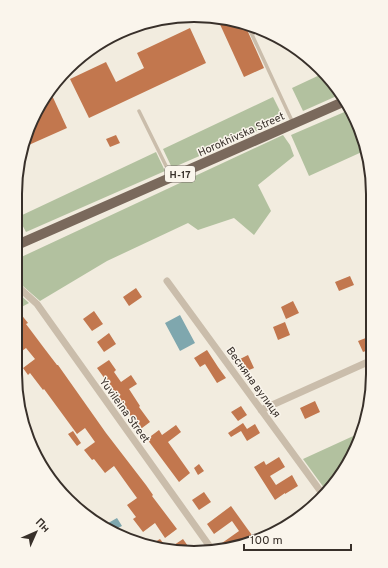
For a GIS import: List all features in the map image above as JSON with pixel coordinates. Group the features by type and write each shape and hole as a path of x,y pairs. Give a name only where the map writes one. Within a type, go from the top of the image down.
{"main road":[{"name":"Horokhivska Street","path":"22,243 340,103"}],"street":[{"name":"Весняна вулиця","path":"167,281 320,491"},
{"name":"Yuvileina Street","path":"22,290 37,304 209,546"},
{"path":"261,410 366,363"}],"lane":[{"path":"251,32 293,124"},
{"path":"139,111 172,177"}],"green space":[{"path":"319,75 336,96 303,111 292,88"},
{"path":"273,97 284,119 172,168 163,149"},
{"path":"345,112 353,128 361,152 309,176 291,135"},
{"path":"283,135 290,145 294,156 258,185 271,211 254,235 234,218 198,230 188,223 107,261 40,301 22,285 22,257"},
{"path":"156,152 165,171 26,232 22,224 22,215"},
{"path":"22,297 29,303 22,307"},
{"path":"355,435 337,470 323,487 303,459"}],"water":[{"path":"180,315 195,343 180,351 165,323"},
{"path":"117,518 122,526 118,528 108,523"}],"building":[{"path":"220,24 247,31 264,68 244,77"},
{"path":"190,28 206,63 89,118 70,79 106,62 116,82 144,68 137,53"},
{"path":"52,96 67,128 29,145 35,128"},
{"path":"116,135 120,143 110,147 106,139"},
{"path":"350,276 354,285 339,291 335,282"},
{"path":"136,288 142,297 129,306 123,297"},
{"path":"293,301 299,313 286,319 281,307"},
{"path":"94,311 103,324 92,331 83,319"},
{"path":"22,316 28,323 26,324 58,365 177,529 165,538 155,523 143,532 133,519 136,517 127,505 137,498 114,466 105,473 94,459 92,460 84,450 95,442 85,428 77,434 44,389 43,390 30,373 28,375 23,368 35,359 26,348 22,351"},
{"path":"285,322 290,335 278,340 273,327"},
{"path":"109,333 116,344 104,352 97,342"},
{"path":"366,338 366,351 363,352 358,341"},
{"path":"207,350 226,378 217,383 205,364 200,367 194,358"},
{"path":"248,355 254,368 244,372 238,360"},
{"path":"109,360 116,370 114,372 121,382 131,375 137,384 129,389 140,406 139,407 150,422 138,431 131,420 133,419 116,397 115,398 108,388 110,386 97,368"},
{"path":"315,401 320,412 305,419 300,408"},
{"path":"241,406 247,415 238,421 231,412"},
{"path":"243,423 247,429 255,424 260,433 247,441 241,431 231,437 228,433"},
{"path":"176,425 181,432 168,442 190,473 179,482 147,439 159,430 162,435"},
{"path":"73,431 81,443 77,446 68,434"},
{"path":"279,457 285,467 270,476 276,485 292,475 298,486 275,500 254,467 264,461 266,465"},
{"path":"199,464 204,471 198,475 194,468"},
{"path":"204,492 211,502 199,510 192,500"},
{"path":"231,506 252,536 223,544 239,531 232,521 214,534 207,524"},
{"path":"160,539 164,544 160,543 155,542"},
{"path":"183,539 188,546 183,546 174,545"}]}
